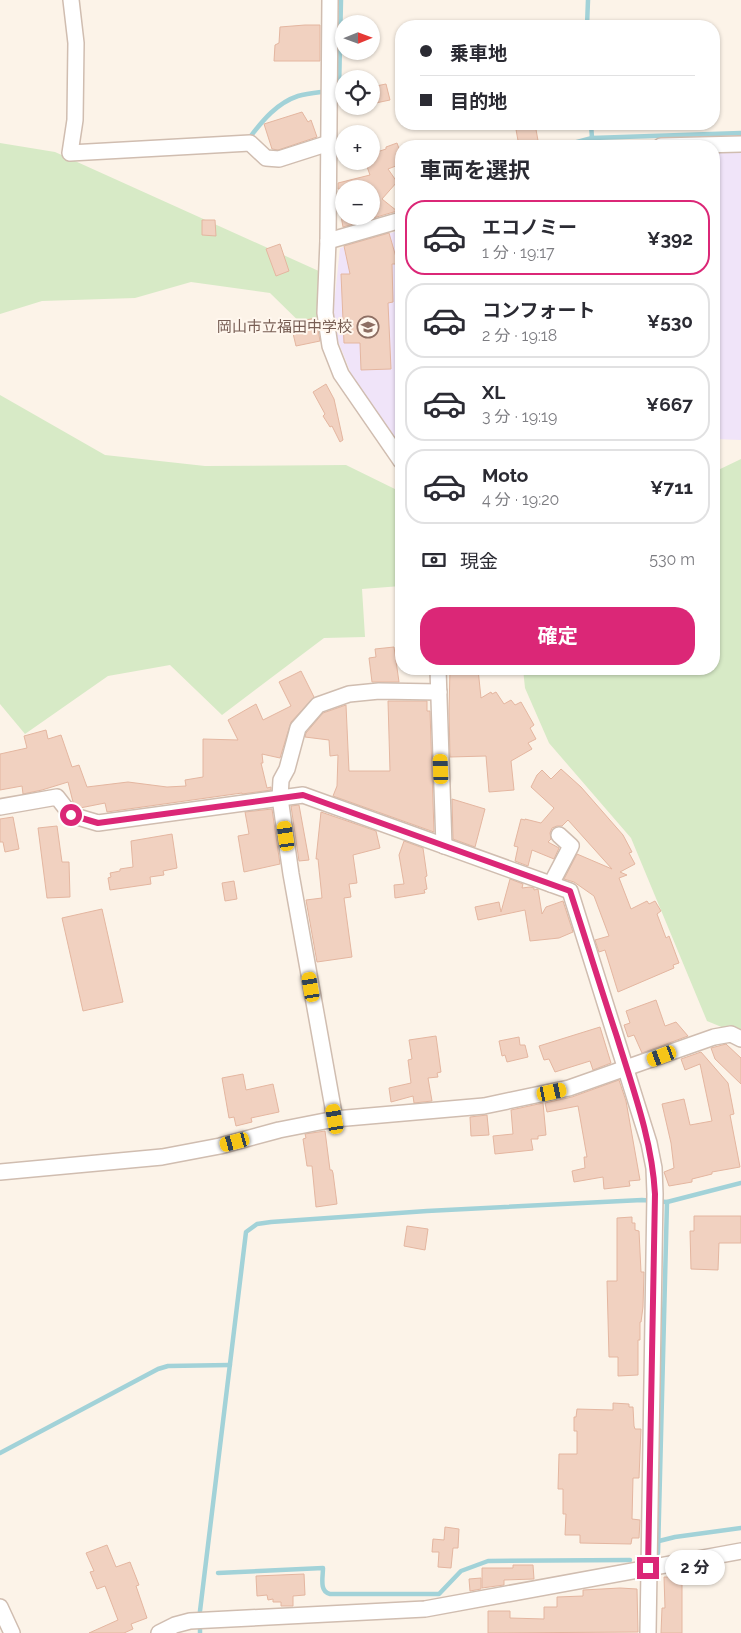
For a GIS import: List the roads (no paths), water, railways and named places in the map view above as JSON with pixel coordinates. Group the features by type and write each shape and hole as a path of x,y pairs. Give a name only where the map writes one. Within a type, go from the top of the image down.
{"street":[{"path":"71,0 76,43 76,110 70,153 250,142 266,158 278,159 329,143"},
{"path":"330,0 328,241 325,313 330,346 341,374 395,451"},
{"path":"720,145 741,144"},
{"path":"328,241 395,222"},
{"path":"438,675 444,846"},
{"path":"335,1119 291,874 280,798 281,780 287,769 298,728 318,705 349,694 379,691 439,692"},
{"path":"0,807 57,797 71,815 98,823 303,795 570,891 627,1069 649,1143 654,1168 648,1633"},
{"path":"551,884 571,846 559,836"},
{"path":"0,1172 162,1157 220,1146 279,1130 335,1119 484,1106 569,1088 714,1037 731,1034 741,1039"},
{"path":"159,1633 175,1625 200,1621 425,1609 741,1551"},
{"path":"0,1607 12,1633"}],"waterway":[{"path":"339,70 341,0"},
{"path":"587,20 588,0"},
{"path":"250,137 265,118 283,103 298,96 321,92"},
{"path":"591,130 592,138"},
{"path":"584,140 592,138 741,133"},
{"path":"200,1633 200,1611 246,1232 257,1224 271,1222 427,1211 642,1200 667,1202 741,1183"},
{"path":"658,1553 667,1202"},
{"path":"0,1453 158,1369 168,1366 230,1365"},
{"path":"659,1541 741,1528"},
{"path":"218,1573 323,1568 323,1587 330,1594 439,1594 461,1571 488,1561 630,1560"}],"place":[{"name":"岡山市立福田中学校","path":"368,327"}]}
